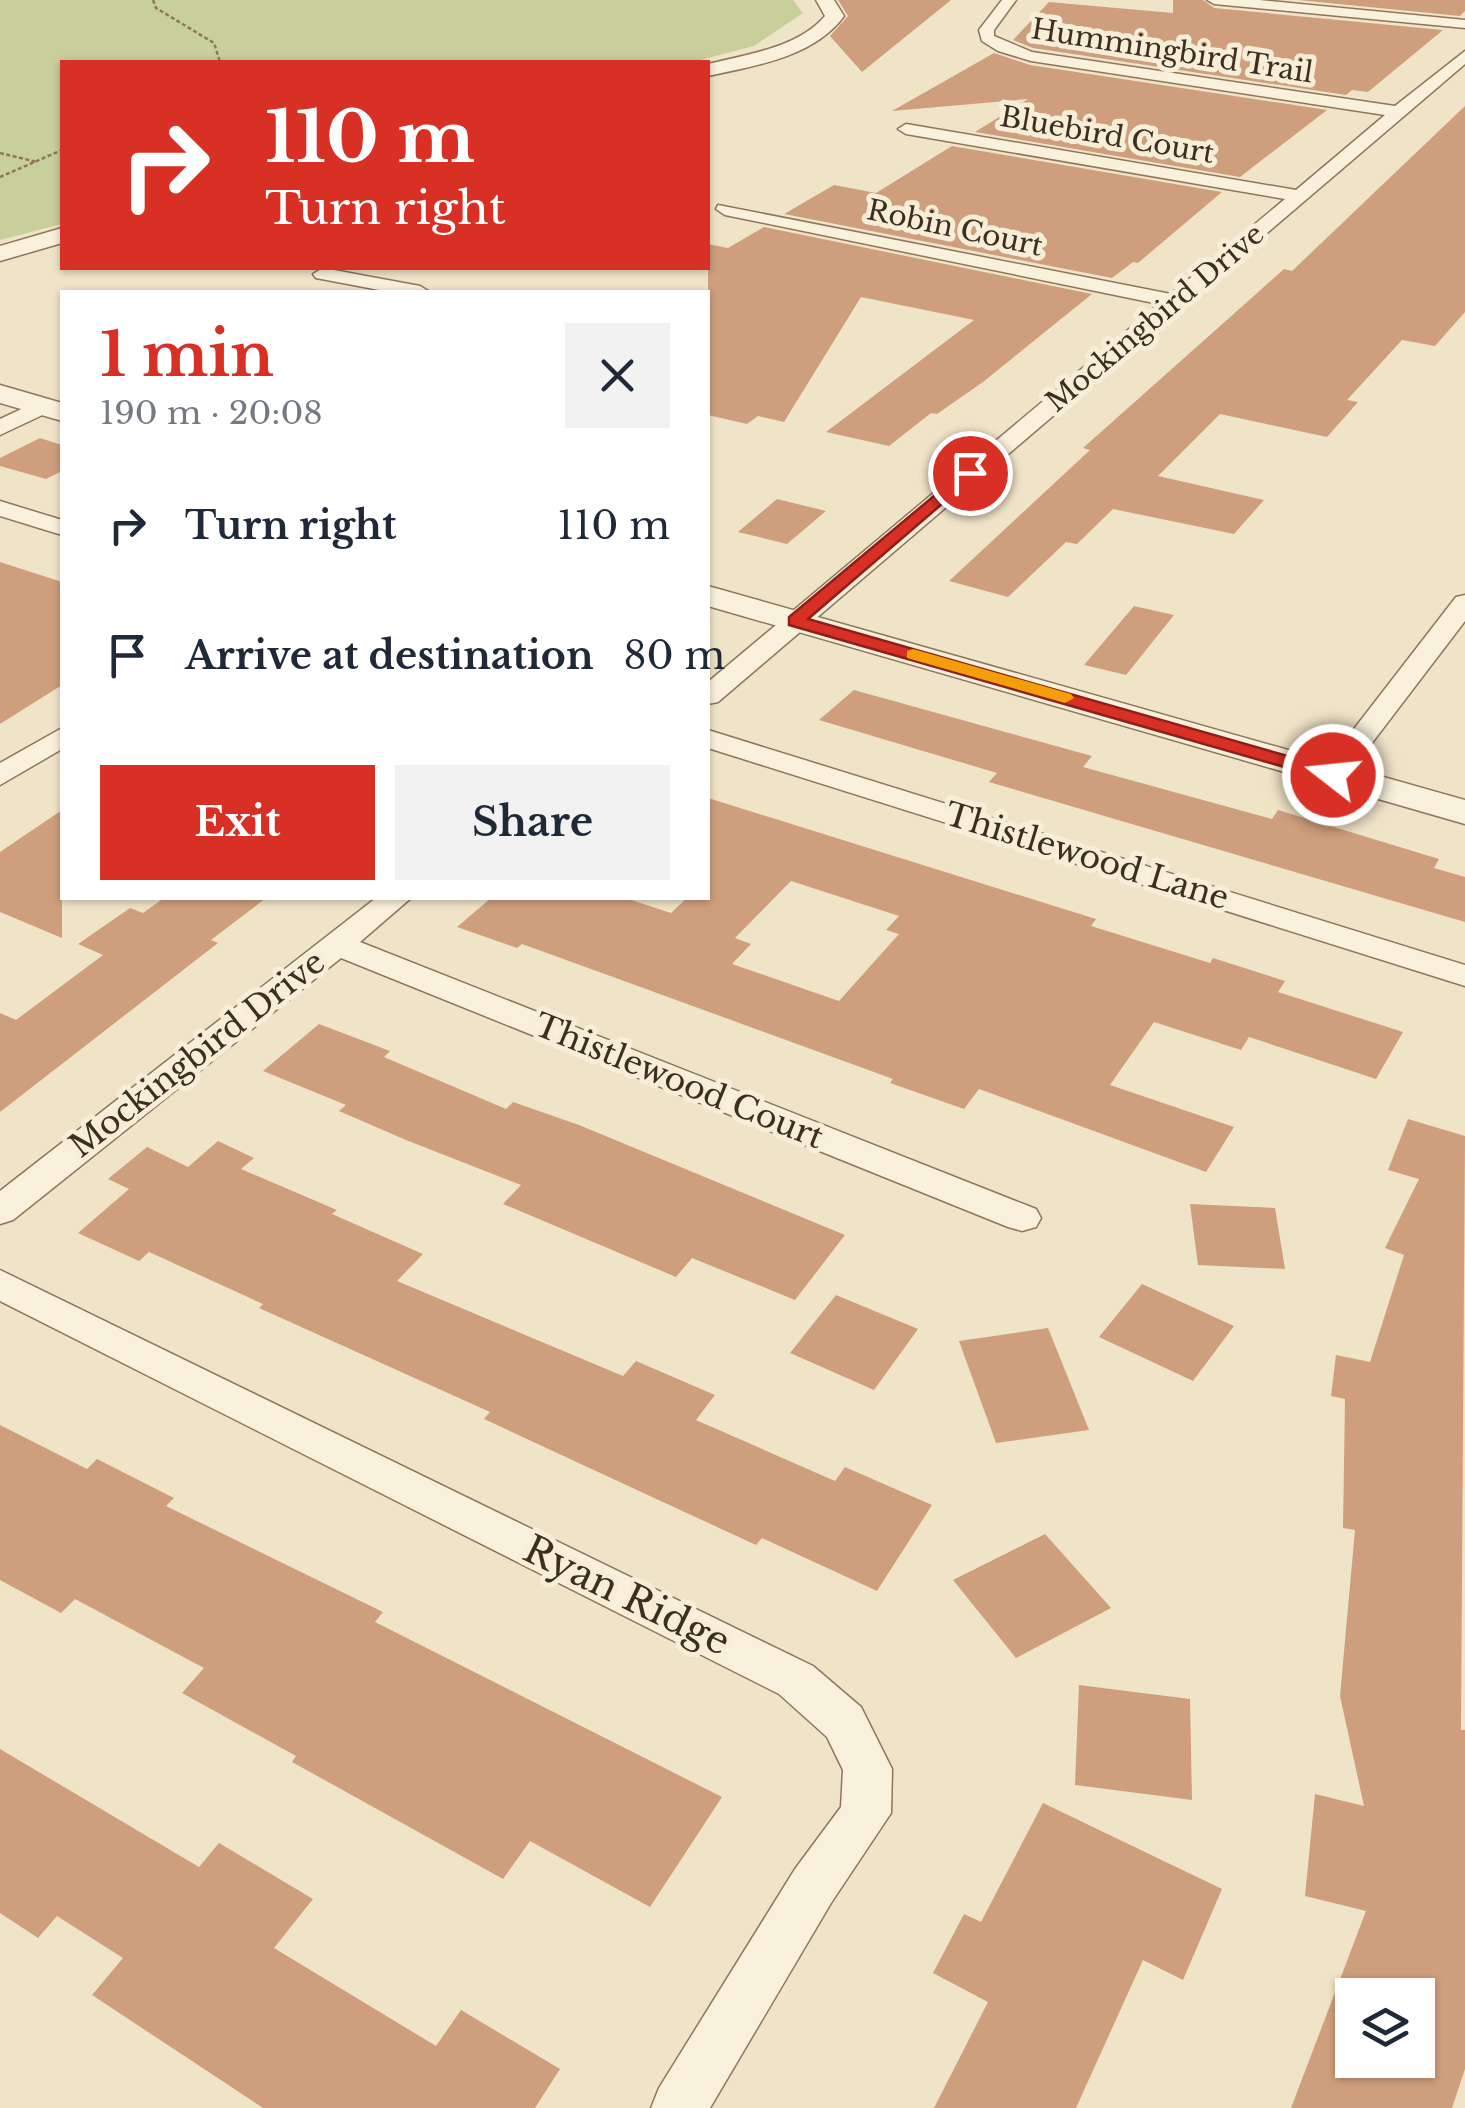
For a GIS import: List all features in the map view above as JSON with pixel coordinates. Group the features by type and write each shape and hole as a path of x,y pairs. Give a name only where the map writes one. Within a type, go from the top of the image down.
{"street":[{"path":"710,69 819,34 835,16 825,0"},
{"name":"Hummingbird Trail","path":"1009,0 986,30 988,38 1003,48 1031,56 1398,112"},
{"path":"1214,0 1281,3 1465,24"},
{"name":"Mockingbird Drive","path":"710,694 1465,56"},
{"name":"Bluebird Court","path":"906,129 1300,196"},
{"name":"Robin Court","path":"724,209 1175,301"},
{"path":"0,254 60,236"},
{"path":"323,274 409,290"},
{"path":"0,394 53,409"},
{"path":"0,428 53,409"},
{"path":"0,508 60,527"},
{"path":"710,597 1465,812"},
{"path":"1333,775 1465,603"},
{"path":"0,776 60,738"},
{"name":"Thistlewood Lane","path":"710,740 1465,976"},
{"name":"Mockingbird Drive","path":"0,1210 391,900"},
{"name":"Thistlewood Court","path":"336,944 1022,1218"},
{"name":"Ryan Ridge","path":"0,1284 796,1680 844,1722 868,1768 866,1813 813,1886 679,2108"}],"path":[{"path":"153,0 156,8 214,43 219,60"},
{"path":"0,177 60,151"},
{"path":"0,154 37,162"}],"green space":[{"path":"0,0 793,0 803,13 754,46 700,60 60,60 60,225 0,240"}],"building":[{"path":"838,0 951,0 862,72 830,36 848,16"},
{"path":"1173,0 1203,0 1214,8 1443,30 1368,92 1352,90 1346,95 1033,48 1013,40 1049,2 1173,13"},
{"path":"1298,0 1465,0 1465,11 1460,16"},
{"path":"994,53 1030,65 1327,110 1240,177 975,132 1028,99 892,111"},
{"path":"1465,106 1465,312 1435,346 1402,340 1347,400 1358,402 1327,437 1220,414 1158,476 1264,500 1234,534 1113,509 1077,544 1066,542 1008,597 949,581 1090,450 1083,448 1284,269 1292,271"},
{"path":"952,146 1222,192 1138,263 1133,262 1112,278 784,214 834,185 876,193"},
{"path":"764,227 1092,294 983,382 937,414 931,413 889,446 826,432 974,320 861,297 784,422 758,416 747,424 710,415 710,244 728,248"},
{"path":"40,438 60,444 60,472 46,479 0,466 0,458"},
{"path":"777,499 826,511 787,544 738,532"},
{"path":"0,562 60,581 60,686 0,724"},
{"path":"1134,606 1174,615 1126,675 1084,665"},
{"path":"854,690 1092,756 1083,767 1272,819 1278,810 1439,859 1434,868 1465,877 1465,922 989,782 997,773 819,720"},
{"path":"710,799 1096,919 1091,926 1210,963 1213,958 1285,981 1278,992 1403,1032 1376,1079 1249,1037 1241,1050 1154,1022 1110,1085 1234,1127 1206,1172 979,1089 964,1109 890,1083 893,1079 522,944 517,948 457,927 489,900 631,900 671,913 685,900 710,900","holes":["791,881 899,916 886,930 899,934 839,1001 732,964 751,944 735,938"]},
{"path":"60,811 62,938 0,912 0,852"},
{"path":"161,900 263,900 211,940 218,943 0,1112 0,1013 16,1020 103,955 78,944 130,908 143,913"},
{"path":"319,1024 390,1051 384,1057 506,1109 513,1102 579,1125 845,1235 795,1300 692,1258 676,1277 503,1204 521,1185 339,1111 346,1105 263,1071"},
{"path":"1408,1119 1465,1136 1461,1730 1465,1730 1465,2069 1452,2108 1291,2108 1335,1992 1335,2078 1435,2078 1435,1978 1340,1978 1366,1911 1305,1896 1315,1794 1364,1806 1340,1696 1355,1530 1343,1528 1345,1399 1331,1396 1336,1355 1370,1362 1404,1255 1385,1248 1419,1179 1388,1170"},
{"path":"218,1141 254,1158 241,1169 337,1210 332,1214 423,1254 397,1281 623,1376 636,1361 715,1395 696,1420 835,1481 845,1467 932,1505 877,1591 762,1538 756,1545 484,1419 490,1412 259,1308 263,1304 149,1252 139,1261 78,1233 129,1189 108,1179 147,1147 188,1167"},
{"path":"1190,1204 1275,1208 1285,1269 1198,1265"},
{"path":"1142,1284 1234,1326 1193,1381 1099,1337"},
{"path":"836,1295 918,1329 874,1390 790,1353"},
{"path":"1048,1328 1089,1430 996,1443 959,1341"},
{"path":"0,1425 87,1469 97,1459 174,1498 166,1506 383,1612 375,1622 722,1797 650,1907 530,1841 503,1879 292,1762 296,1756 182,1693 204,1668 75,1599 61,1613 0,1580"},
{"path":"1045,1534 1111,1608 1016,1658 953,1580"},
{"path":"1079,1685 1190,1699 1192,1800 1075,1785"},
{"path":"0,1749 199,1867 219,1843 313,1899 274,1948 436,2046 461,2010 560,2069 535,2108 263,2108 92,1995 123,1958 57,1916 38,1938 0,1913"},
{"path":"1043,1803 1222,1889 1183,1980 1143,1960 1076,2108 934,2108 988,2002 933,1973 964,1914 981,1922"}],"slow traffic":[{"path":"913,655 1065,698"}],"route":[{"path":"970,473 795,621 1333,775"}]}
